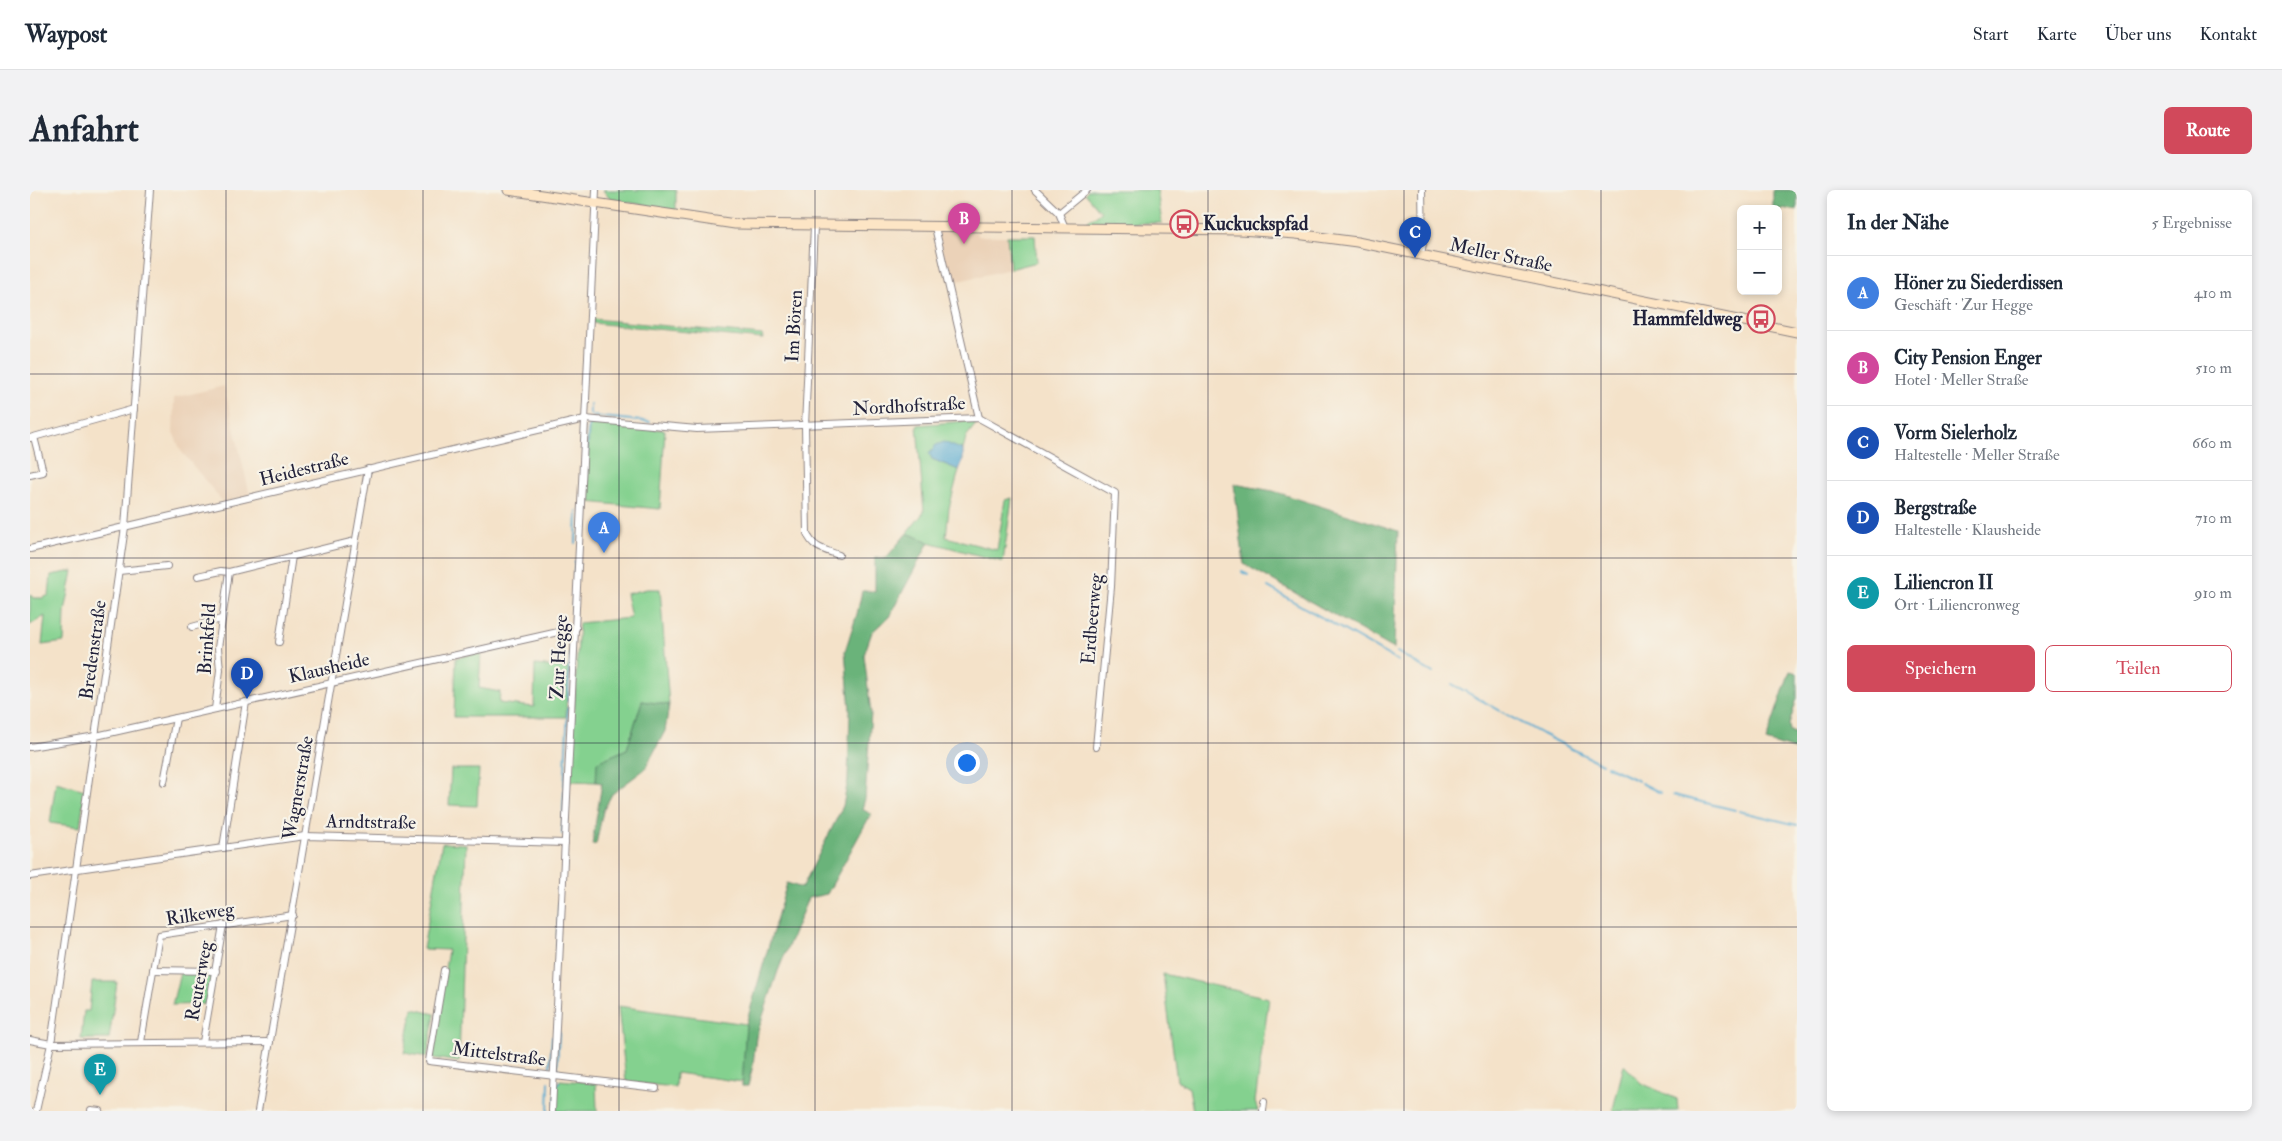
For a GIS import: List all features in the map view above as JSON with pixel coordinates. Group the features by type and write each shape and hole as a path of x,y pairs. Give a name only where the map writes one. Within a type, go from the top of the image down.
{"main road":[{"name":"Meller Straße","path":"508,190 735,224 1275,232 1338,239 1422,255 1797,332"}],"street":[{"name":"Bredenstraße","path":"36,1111 51,1044 120,571 125,527 150,190"},
{"name":"Zur Hegge","path":"552,1111 596,190"},
{"path":"1035,190 1059,213 1065,228"},
{"path":"1059,213 1087,190"},
{"path":"1422,190 1422,255"},
{"name":"Im Bören","path":"805,426 814,226"},
{"path":"935,227 979,418"},
{"path":"30,475 43,472 32,438 134,409"},
{"name":"Nordhofstraße","path":"584,419 697,429 979,418 1115,493"},
{"name":"Heidestraße","path":"30,549 584,419"},
{"path":"805,426 807,533 812,543 817,547 839,555"},
{"name":"Wagnerstraße","path":"258,1111 368,469"},
{"name":"Erdbeerweg","path":"1096,746 1111,587 1115,493"},
{"name":"Brinkfeld","path":"198,576 221,571 229,572 355,541"},
{"path":"279,642 292,556"},
{"path":"120,571 167,566"},
{"name":"Brinkfeld","path":"214,709 220,670 218,648 221,619 229,572"},
{"path":"192,627 221,619"},
{"name":"Klausheide","path":"30,747 96,736 576,628"},
{"path":"222,848 246,702"},
{"path":"164,782 176,718"},
{"name":"Arndtstraße","path":"30,876 305,836 565,843"},
{"name":"Rilkeweg","path":"141,1042 159,935 293,915"},
{"name":"Reuterweg","path":"203,1042 224,926"},
{"path":"153,970 216,971"},
{"name":"Mittelstraße","path":"444,970 429,1060 656,1088"},
{"path":"30,1040 51,1044 270,1042"},
{"path":"1263,1111 1264,1102"},
{"path":"91,1110 100,1111"}],"shaded area":[{"path":"938,232 977,232 978,236 1007,236 1010,269 950,283"},
{"path":"224,386 250,495 223,502 181,451 173,432 174,398"}],"green space":[{"path":"603,190 676,190 676,211 610,199"},
{"path":"1088,190 1157,190 1162,223 1085,223 1101,212 1085,193"},
{"path":"1773,190 1797,190 1797,210 1782,209 1782,205 1773,205"},
{"path":"1007,236 1035,236 1037,262 1010,269"},
{"path":"593,319 762,335 763,339 593,323"},
{"path":"979,420 966,437 963,450 962,448 932,459 959,470 949,508 946,537 997,550 1005,500 1012,498 1003,562 929,542 907,533 924,512 917,425"},
{"path":"589,423 665,430 660,509 587,502"},
{"path":"1234,484 1273,491 1398,531 1394,649 1244,564"},
{"path":"907,533 929,542 889,617 872,632 864,655 871,713 865,799 862,809 871,814 827,894 808,898 778,971 756,1037 753,1065 748,1086 742,1086 746,1024 787,883 802,888 843,806 848,780 850,710 845,651 862,591 875,591 875,557 886,558"},
{"path":"73,571 65,612 64,642 42,645 45,616 30,625 30,594 33,598 43,598 49,595 51,575"},
{"path":"647,589 660,589 669,705 642,701 627,749 598,762 596,782 570,781 579,623 631,618 626,594"},
{"path":"481,652 479,688 500,692 499,703 534,707 535,665 568,668 566,717 454,717 456,658"},
{"path":"1790,671 1797,673 1797,698 1789,725 1790,731 1797,734 1797,751 1766,741"},
{"path":"642,701 669,705 665,731 645,769 612,794 603,811 596,844 592,845 602,783 596,782 597,762 627,749"},
{"path":"451,769 479,769 477,806 449,805"},
{"path":"56,782 85,790 80,827 50,823"},
{"path":"442,843 466,844 459,1062 433,1058 432,1053 448,950 423,949"},
{"path":"180,973 211,974 213,976 209,1004 172,1005"},
{"path":"1163,974 1269,998 1255,1102 1258,1111 1193,1111 1189,1088 1177,1081"},
{"path":"92,982 117,982 109,1039 81,1039 84,1011 89,1011"},
{"path":"618,1006 746,1024 743,1082 676,1073 675,1087 626,1082"},
{"path":"413,1009 435,1014 427,1057 404,1053"},
{"path":"1624,1065 1641,1083 1677,1099 1678,1111 1615,1111 1613,1109"},
{"path":"560,1080 596,1083 597,1111 556,1111 557,1086"}],"water":[{"path":"944,442 963,450 963,460 959,470 932,459 929,453 936,445"}],"waterway":[{"path":"590,404 590,414 593,416 650,422"},
{"path":"584,499 588,430 592,423"},
{"path":"576,543 577,511"},
{"path":"572,618 575,561"},
{"path":"1242,572 1248,575"},
{"path":"1268,587 1398,661"},
{"path":"568,701 571,636"},
{"path":"1397,652 1433,673"},
{"path":"1452,684 1542,734 1602,764"},
{"path":"562,834 568,708"},
{"path":"1607,766 1638,781"},
{"path":"1641,783 1661,793"},
{"path":"1673,795 1735,810"},
{"path":"1739,811 1797,825"},
{"path":"556,962 559,903"},
{"path":"559,1031 557,1069 565,1074"},
{"path":"550,1067 552,1037"},
{"path":"548,1111 549,1082"},
{"path":"555,1111 556,1086 559,1082"}],"place":[{"name":"Kuckuckspfad","path":"1184,224"},
{"name":"City Pension Enger","path":"964,244"},
{"name":"Vorm Sielerholz","path":"1415,258"},
{"name":"Hammfeldweg","path":"1761,319"},
{"name":"Höner zu Siederdissen","path":"604,553"},
{"name":"Bergstraße","path":"247,699"},
{"name":"Liliencron II","path":"100,1095"}]}
